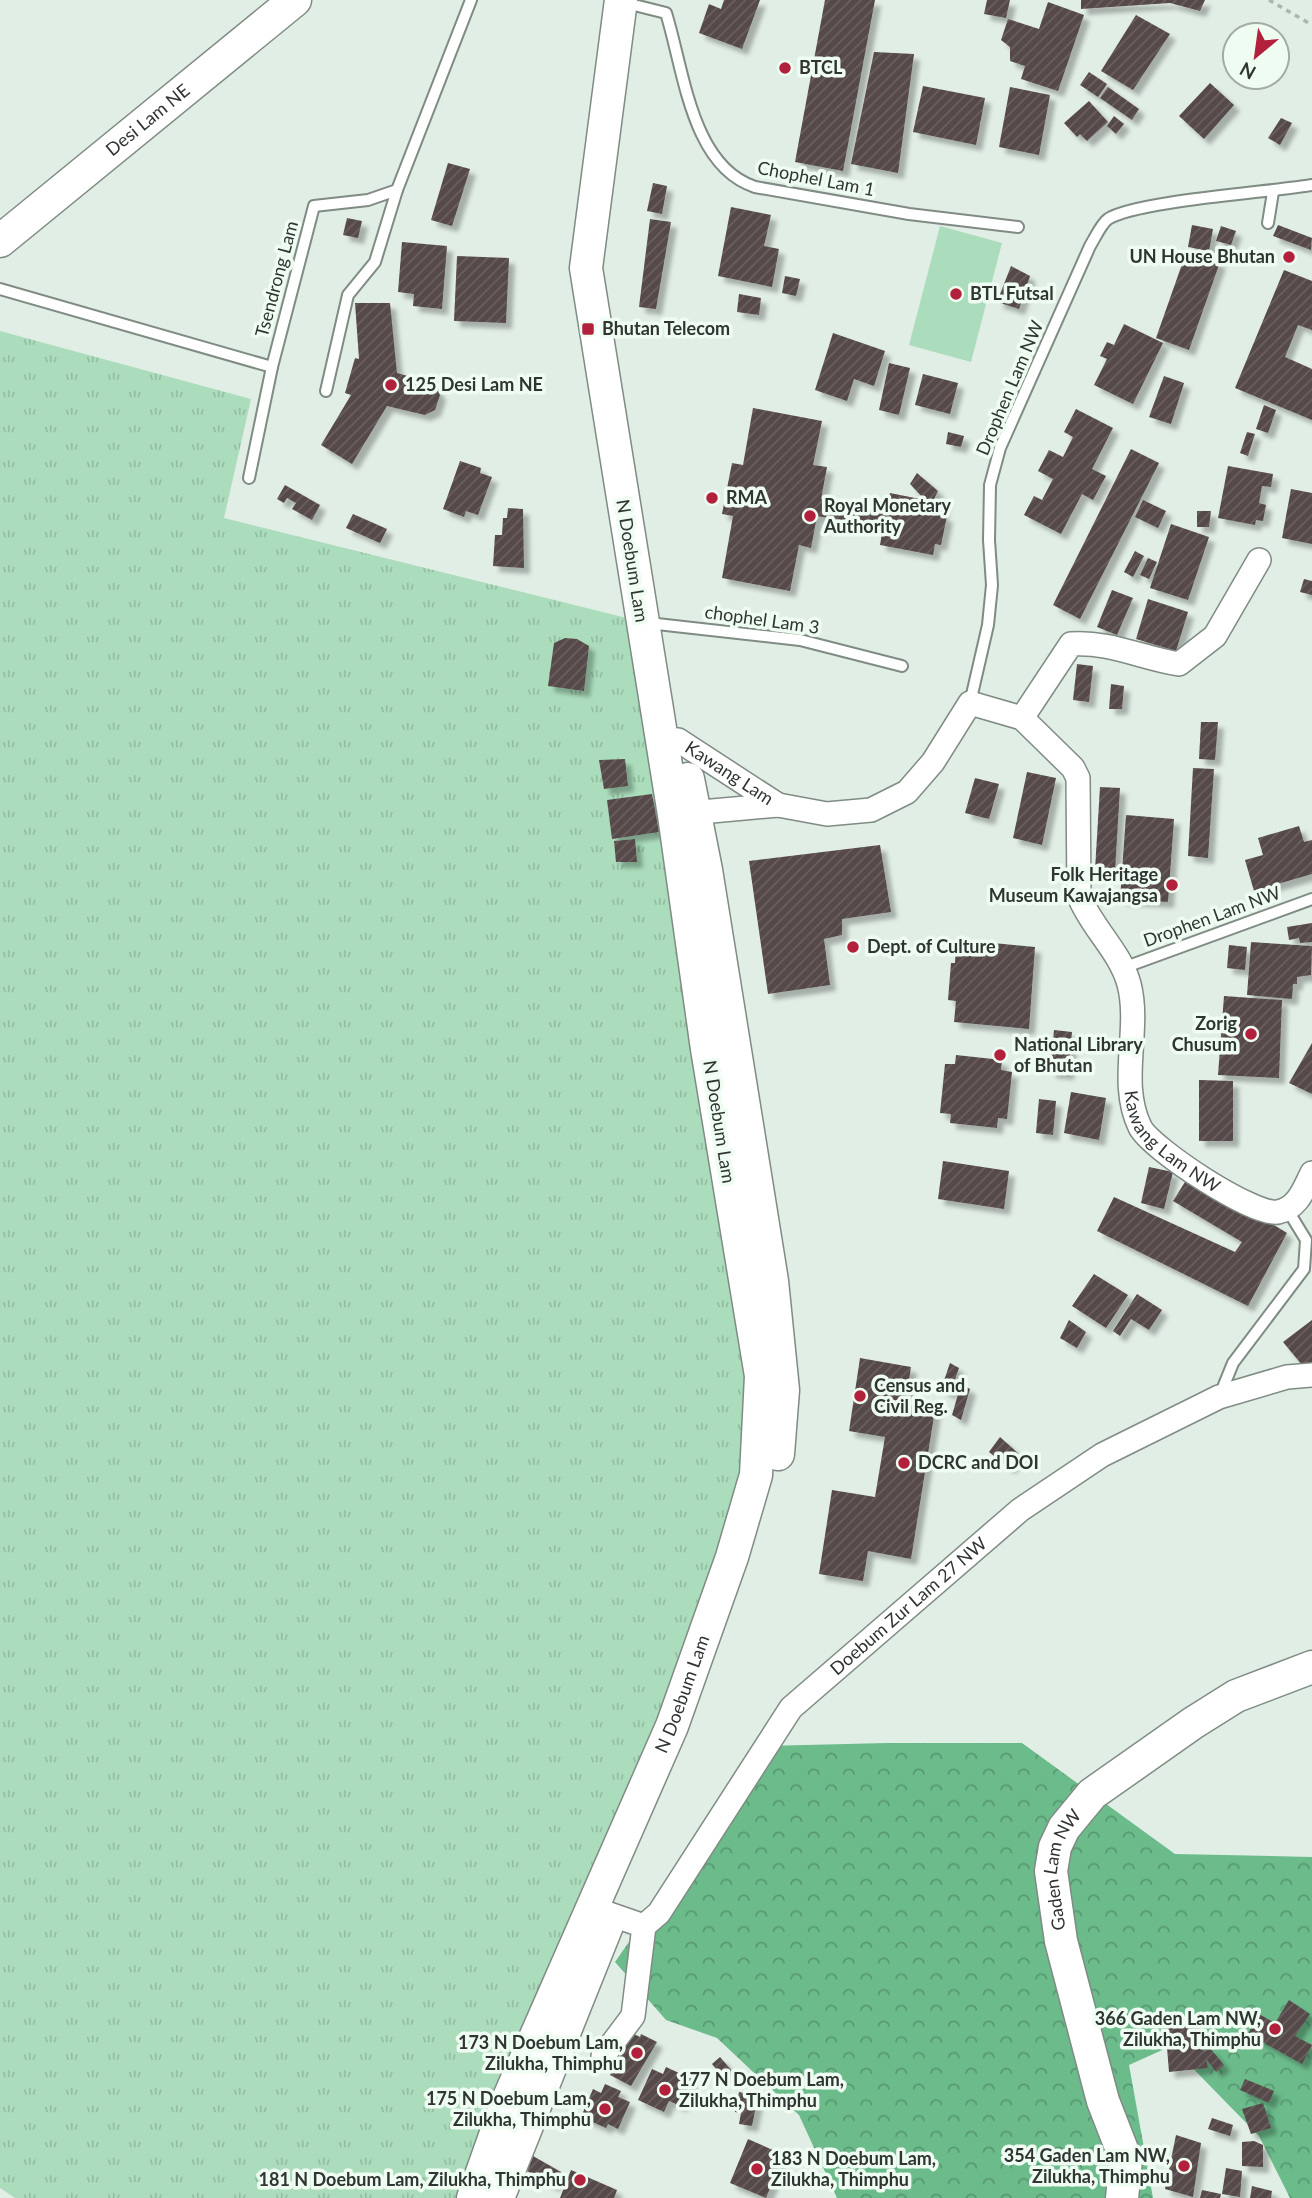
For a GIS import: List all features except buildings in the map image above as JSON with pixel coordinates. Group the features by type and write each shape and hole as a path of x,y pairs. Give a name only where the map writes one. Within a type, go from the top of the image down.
{"main road":[{"name":"Desi Lam NE","path":"0,242 295,0"},
{"name":"N Doebum Lam","path":"632,2 602,262 657,624 669,739"},
{"name":"N Doebum Lam","path":"473,2198 507,2102 602,1911 755,1556 776,1472 783,1390 772,1281 669,739 586,268 632,2"},
{"name":"Gaden Lam NW","path":"1122,2198 1126,2160 1103,2101 1061,1941 1051,1871 1055,1847 1064,1828 1092,1794 1237,1696 1312,1667"},
{"name":"N Doebum Lam","path":"498,2198 602,1911"}],"street":[{"path":"1022,718 1072,644 1096,642 1150,659 1179,664 1216,636 1259,560"},
{"name":"Kawang Lam NW","path":"970,703 1022,718 1065,758 1078,778 1079,896 1084,910 1123,968 1131,1002 1132,1099 1146,1137 1220,1188 1257,1209 1266,1213 1287,1209"},
{"path":"778,805 827,814 871,810 907,792 933,762 970,703"},
{"name":"Kawang Lam","path":"669,739 778,805"},
{"name":"Kawang Lam","path":"685,813 778,805"},
{"path":"1287,1209 1300,1197 1312,1174"},
{"name":"Doebum Zur Lam 27 NW","path":"644,1926 659,1913 791,1708 1020,1510 1102,1455 1219,1397 1287,1377 1312,1376"},
{"path":"602,1911 644,1926 633,2016 603,2056"}],"lane":[{"path":"326,391 348,295 375,262 397,190 471,0"},
{"name":"Chophel Lam 1","path":"632,2 666,13 688,95 706,145 719,164 738,180 755,187 883,210 1018,227"},
{"name":"Drophen Lam NW","path":"970,703 988,625 992,585 990,485 1000,449 1090,246 1107,220 1133,211 1312,185"},
{"name":"Tsendrong Lam","path":"272,367 314,206 368,200 397,190"},
{"path":"1268,223 1273,192"},
{"path":"0,289 272,367 248,478"},
{"name":"chophel Lam 3","path":"657,624 800,640 902,666"},
{"name":"Drophen Lam NW","path":"1123,968 1312,899"},
{"path":"1219,1397 1233,1363 1304,1269 1306,1240 1287,1209"}],"path":[{"path":"1269,0 1312,25"}],"green space":[{"name":"BTL Futsal","path":"940,226 1002,243 971,362 909,345"},
{"path":"0,331 251,399 224,518 631,619 761,1355 752,1499 470,2198 15,2198 0,2188"},
{"path":"1022,1743 1175,1854 1312,1857 1312,2198 1290,2198 1259,2136 1171,2046 1129,2065 1153,2198 837,2198 799,2115 717,2038 666,2020 615,1962 765,1746"}],"place":[{"name":"BTCL","path":"785,68"},
{"name":"UN House Bhutan","path":"1289,257"},
{"name":"BTL Futsal","path":"956,294"},
{"name":"Bhutan Telecom","path":"588,329"},
{"name":"125 Desi Lam NE","path":"391,385"},
{"name":"RMA","path":"712,498"},
{"name":"Royal Monetary Authority","path":"810,516"},
{"name":"Folk Heritage Museum Kawajangsa","path":"1172,885"},
{"name":"Dept. of Culture","path":"853,947"},
{"name":"Zorig Chusum","path":"1251,1034"},
{"name":"National Library of Bhutan","path":"1000,1055"},
{"name":"Census and Civil Reg.","path":"860,1396"},
{"name":"DCRC and DOI","path":"904,1463"},
{"name":"366 Gaden Lam NW, Zilukha, Thimphu","path":"1275,2029"},
{"name":"173 N Doebum Lam, Zilukha, Thimphu","path":"637,2053"},
{"name":"177 N Doebum Lam, Zilukha, Thimphu","path":"665,2090"},
{"name":"175 N Doebum Lam, Zilukha, Thimphu","path":"605,2109"},
{"name":"354 Gaden Lam NW, Zilukha, Thimphu","path":"1184,2166"},
{"name":"183 N Doebum Lam, Zilukha, Thimphu","path":"757,2169"},
{"name":"181 N Doebum Lam, Zilukha, Thimphu","path":"580,2180"}]}
